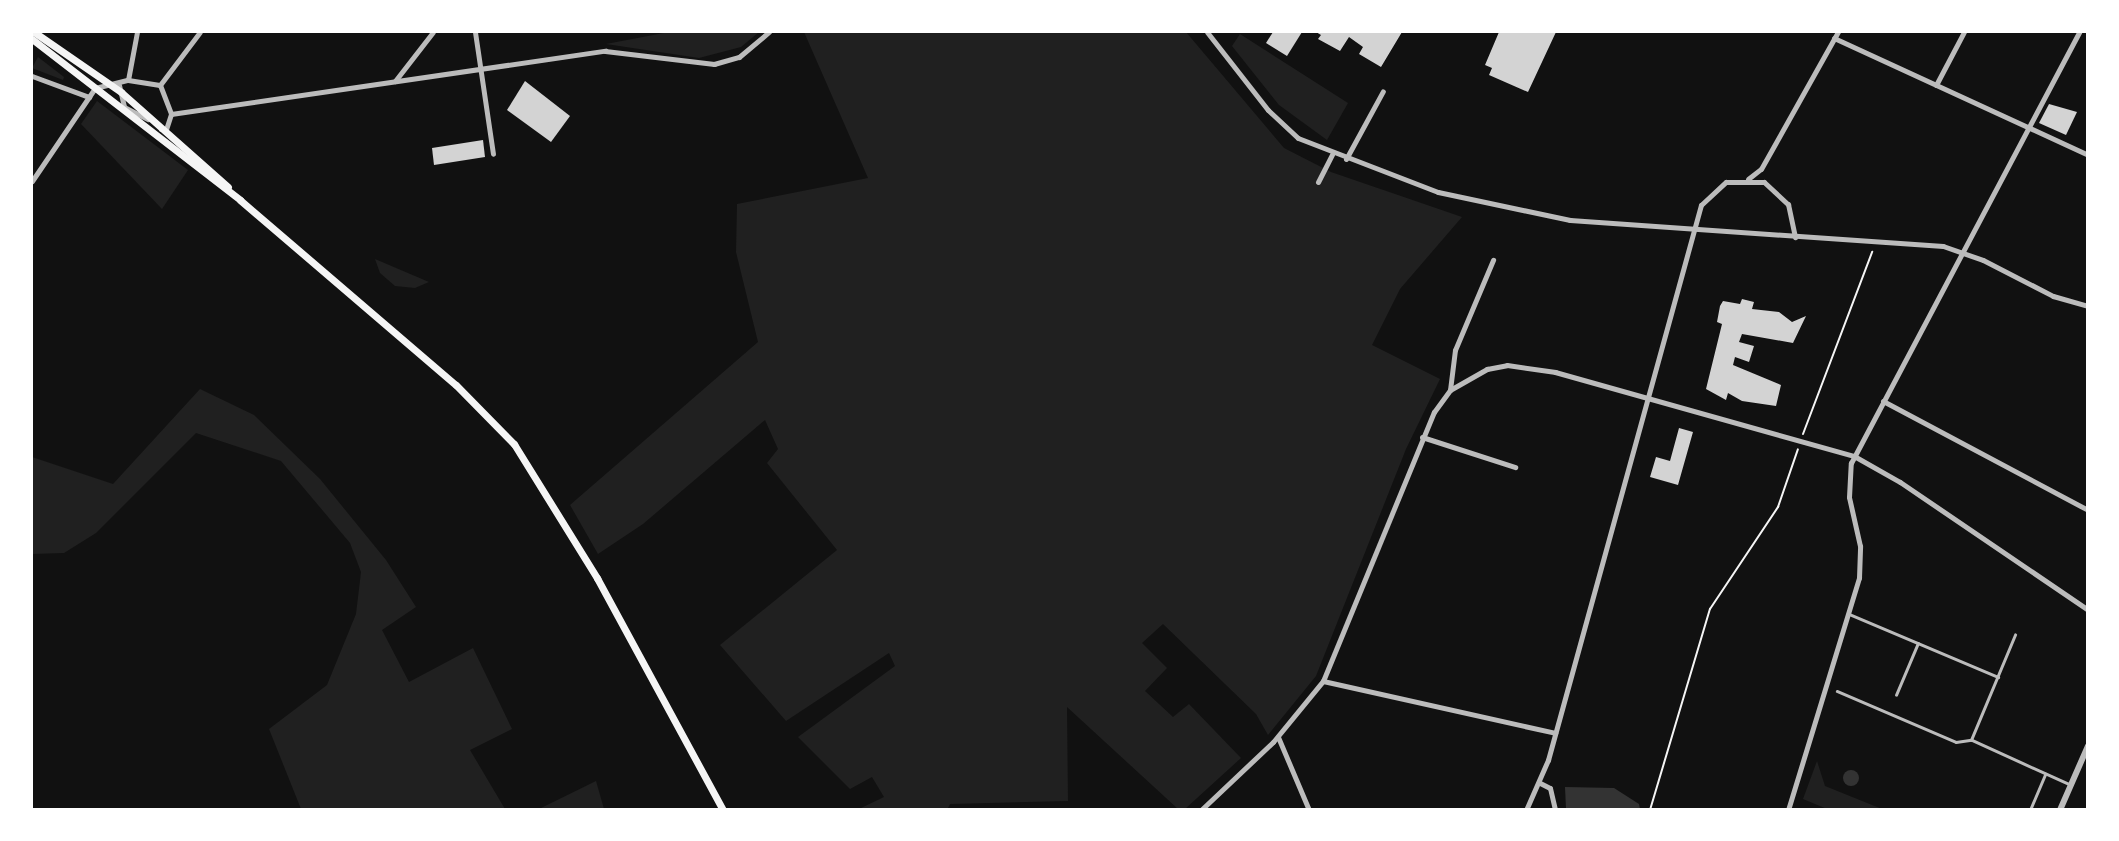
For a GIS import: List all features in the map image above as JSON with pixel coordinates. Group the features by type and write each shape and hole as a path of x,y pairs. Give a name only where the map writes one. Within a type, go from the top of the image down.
{"main road":[{"path":"34,32 108,84 120,88 240,200"},
{"path":"32,39 124,107 240,200 456,385 514,444 597,578 723,810"}],"street":[{"path":"137,32 128,80 120,88 124,107 166,129 171,114 160,85"},
{"path":"160,85 200,32"},
{"path":"395,81 433,32"},
{"path":"475,32 493,154"},
{"path":"171,114 606,51 714,64 740,57 769,32"},
{"path":"1207,32 1283,126 1332,154 1483,204 1570,220 1929,244 1962,252 2053,296 2088,306"},
{"path":"1748,179 1761,169 1838,32"},
{"path":"1936,85 1964,32"},
{"path":"1788,810 1859,578 1860,546 1849,497 1854,456 2079,32"},
{"path":"1834,38 2088,155"},
{"path":"32,76 89,97"},
{"path":"128,80 160,85"},
{"path":"32,181 95,88 108,84"},
{"path":"1346,159 1383,91"},
{"path":"1318,182 1332,154"},
{"path":"1761,169 1764,182"},
{"path":"1526,810 1539,783 1555,733 1701,205 1709,193 1726,182 1748,179 1764,182 1788,204 1795,237"},
{"path":"1201,810 1278,737 1324,681 1422,437 1450,390 1455,351 1493,260"},
{"path":"1450,390 1472,375 1507,365 1555,372 1854,456 1900,482 2088,610"},
{"path":"1883,401 2088,510"},
{"path":"1422,437 1515,467"},
{"path":"1324,681 1555,733"},
{"path":"1278,737 1309,810"},
{"path":"2060,810 2088,746"},
{"path":"1539,783 1550,788 1555,810"}],"lane":[{"path":"1849,614 1998,677"},
{"path":"1971,740 2015,635"},
{"path":"1896,695 1919,643"},
{"path":"1837,691 1956,743 1971,740 2071,785"},
{"path":"2030,810 2045,774"}],"path":[{"path":"1650,810 1710,609 1778,507 1872,252"}],"shaded area":[{"path":"669,32 759,32 741,47 699,58 606,44"},
{"path":"804,32 1186,32 1284,148 1331,172 1462,217 1400,289 1372,345 1440,379 1406,449 1316,676 1268,735 1256,714 1163,624 1142,643 1167,668 1145,691 1173,717 1189,704 1241,758 1185,809 1178,809 1067,707 1068,801 950,804 947,810 859,809 884,797 872,777 850,789 798,737 895,666 889,653 786,721 720,645 837,550 767,463 778,449 765,420 643,524 598,554 570,505 758,342 736,252 737,204 868,178"},
{"path":"1240,34 1348,103 1327,140 1279,105 1232,46"},
{"path":"38,57 64,77 63,80 32,68"},
{"path":"97,101 188,170 162,209 81,124"},
{"path":"375,259 429,282 415,288 395,286 380,273"},
{"path":"200,389 254,415 320,479 386,560 416,607 382,630 409,682 473,648 512,729 470,750 505,809 301,809 269,729 327,685 356,614 361,572 350,543 281,461 196,433 96,533 64,553 32,554 32,457 113,484"},
{"path":"1817,761 1825,786 1882,809 1827,809 1803,799"},
{"path":"1848,770 1854,770 1859,778 1857,784 1848,786 1843,781 1843,775"},
{"path":"596,781 604,809 539,809"},
{"path":"1565,787 1614,788 1639,804 1640,809 1566,809"}],"building":[{"path":"1273,32 1302,32 1287,56 1266,43"},
{"path":"1316,32 1402,32 1381,67 1359,54 1363,47 1349,37 1340,51 1318,39 1321,35"},
{"path":"1499,32 1556,32 1528,92 1489,75 1492,68 1485,65"},
{"path":"525,81 570,116 551,142 507,110"},
{"path":"2049,104 2077,112 2066,135 2039,123"},
{"path":"483,140 485,157 434,165 432,148"},
{"path":"1742,299 1754,302 1752,309 1779,312 1792,322 1806,316 1793,343 1742,334 1739,342 1754,346 1749,362 1735,357 1733,365 1781,385 1776,406 1742,401 1728,393 1726,400 1706,389 1722,324 1717,322 1720,306 1723,301 1740,304"},
{"path":"1679,428 1693,432 1678,485 1650,477 1656,457 1670,461"}]}
